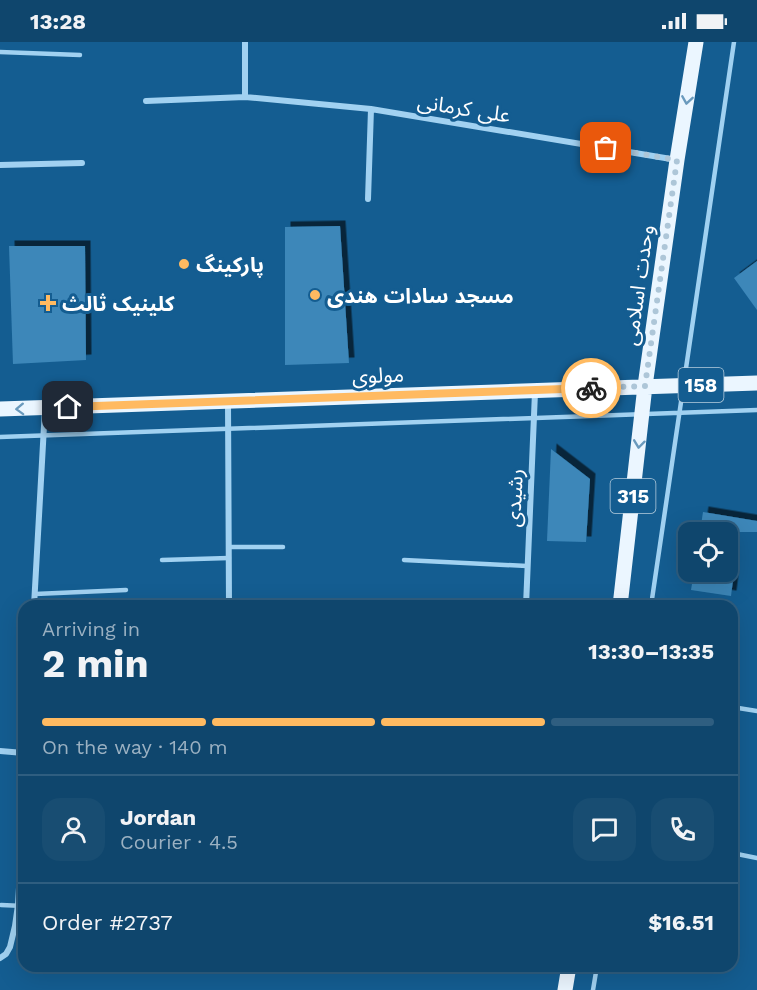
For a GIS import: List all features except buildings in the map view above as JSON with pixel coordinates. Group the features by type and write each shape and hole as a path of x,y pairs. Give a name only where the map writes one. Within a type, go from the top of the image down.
{"main road":[{"name":"وحدت اسلامی","path":"621,600 645,386 696,42"},
{"name":"مولوی","path":"0,409 757,383"},
{"path":"565,990 567,972"}],"street":[{"path":"244,42 245,97"},
{"name":"علی کرمانی","path":"146,101 245,97 370,109 677,160"},
{"path":"368,198 370,109"},
{"path":"0,165 82,163"},
{"name":"رشیدی","path":"526,600 535,391"},
{"path":"228,401 229,600"},
{"path":"34,600 45,408"},
{"path":"0,751 18,752"},
{"path":"0,958 10,947 18,916"}],"lane":[{"path":"652,600 734,42"},
{"path":"0,52 80,55"},
{"path":"0,437 757,410"},
{"path":"229,547 283,547"},
{"path":"162,560 229,558"},
{"path":"404,560 527,566"},
{"path":"35,594 126,590"},
{"path":"738,708 757,711"},
{"path":"738,854 757,858"},
{"path":"1,905 18,905"},
{"path":"593,990 596,972"}],"way so far":[{"path":"591,388 645,386 677,160 606,148"}],"place":[{"name":"پارکینگ","path":"184,264"},
{"name":"مسجد سادات هندی","path":"315,295"},
{"name":"کلینیک ثالث","path":"48,303"}],"route":[{"path":"68,407 591,388"}]}
